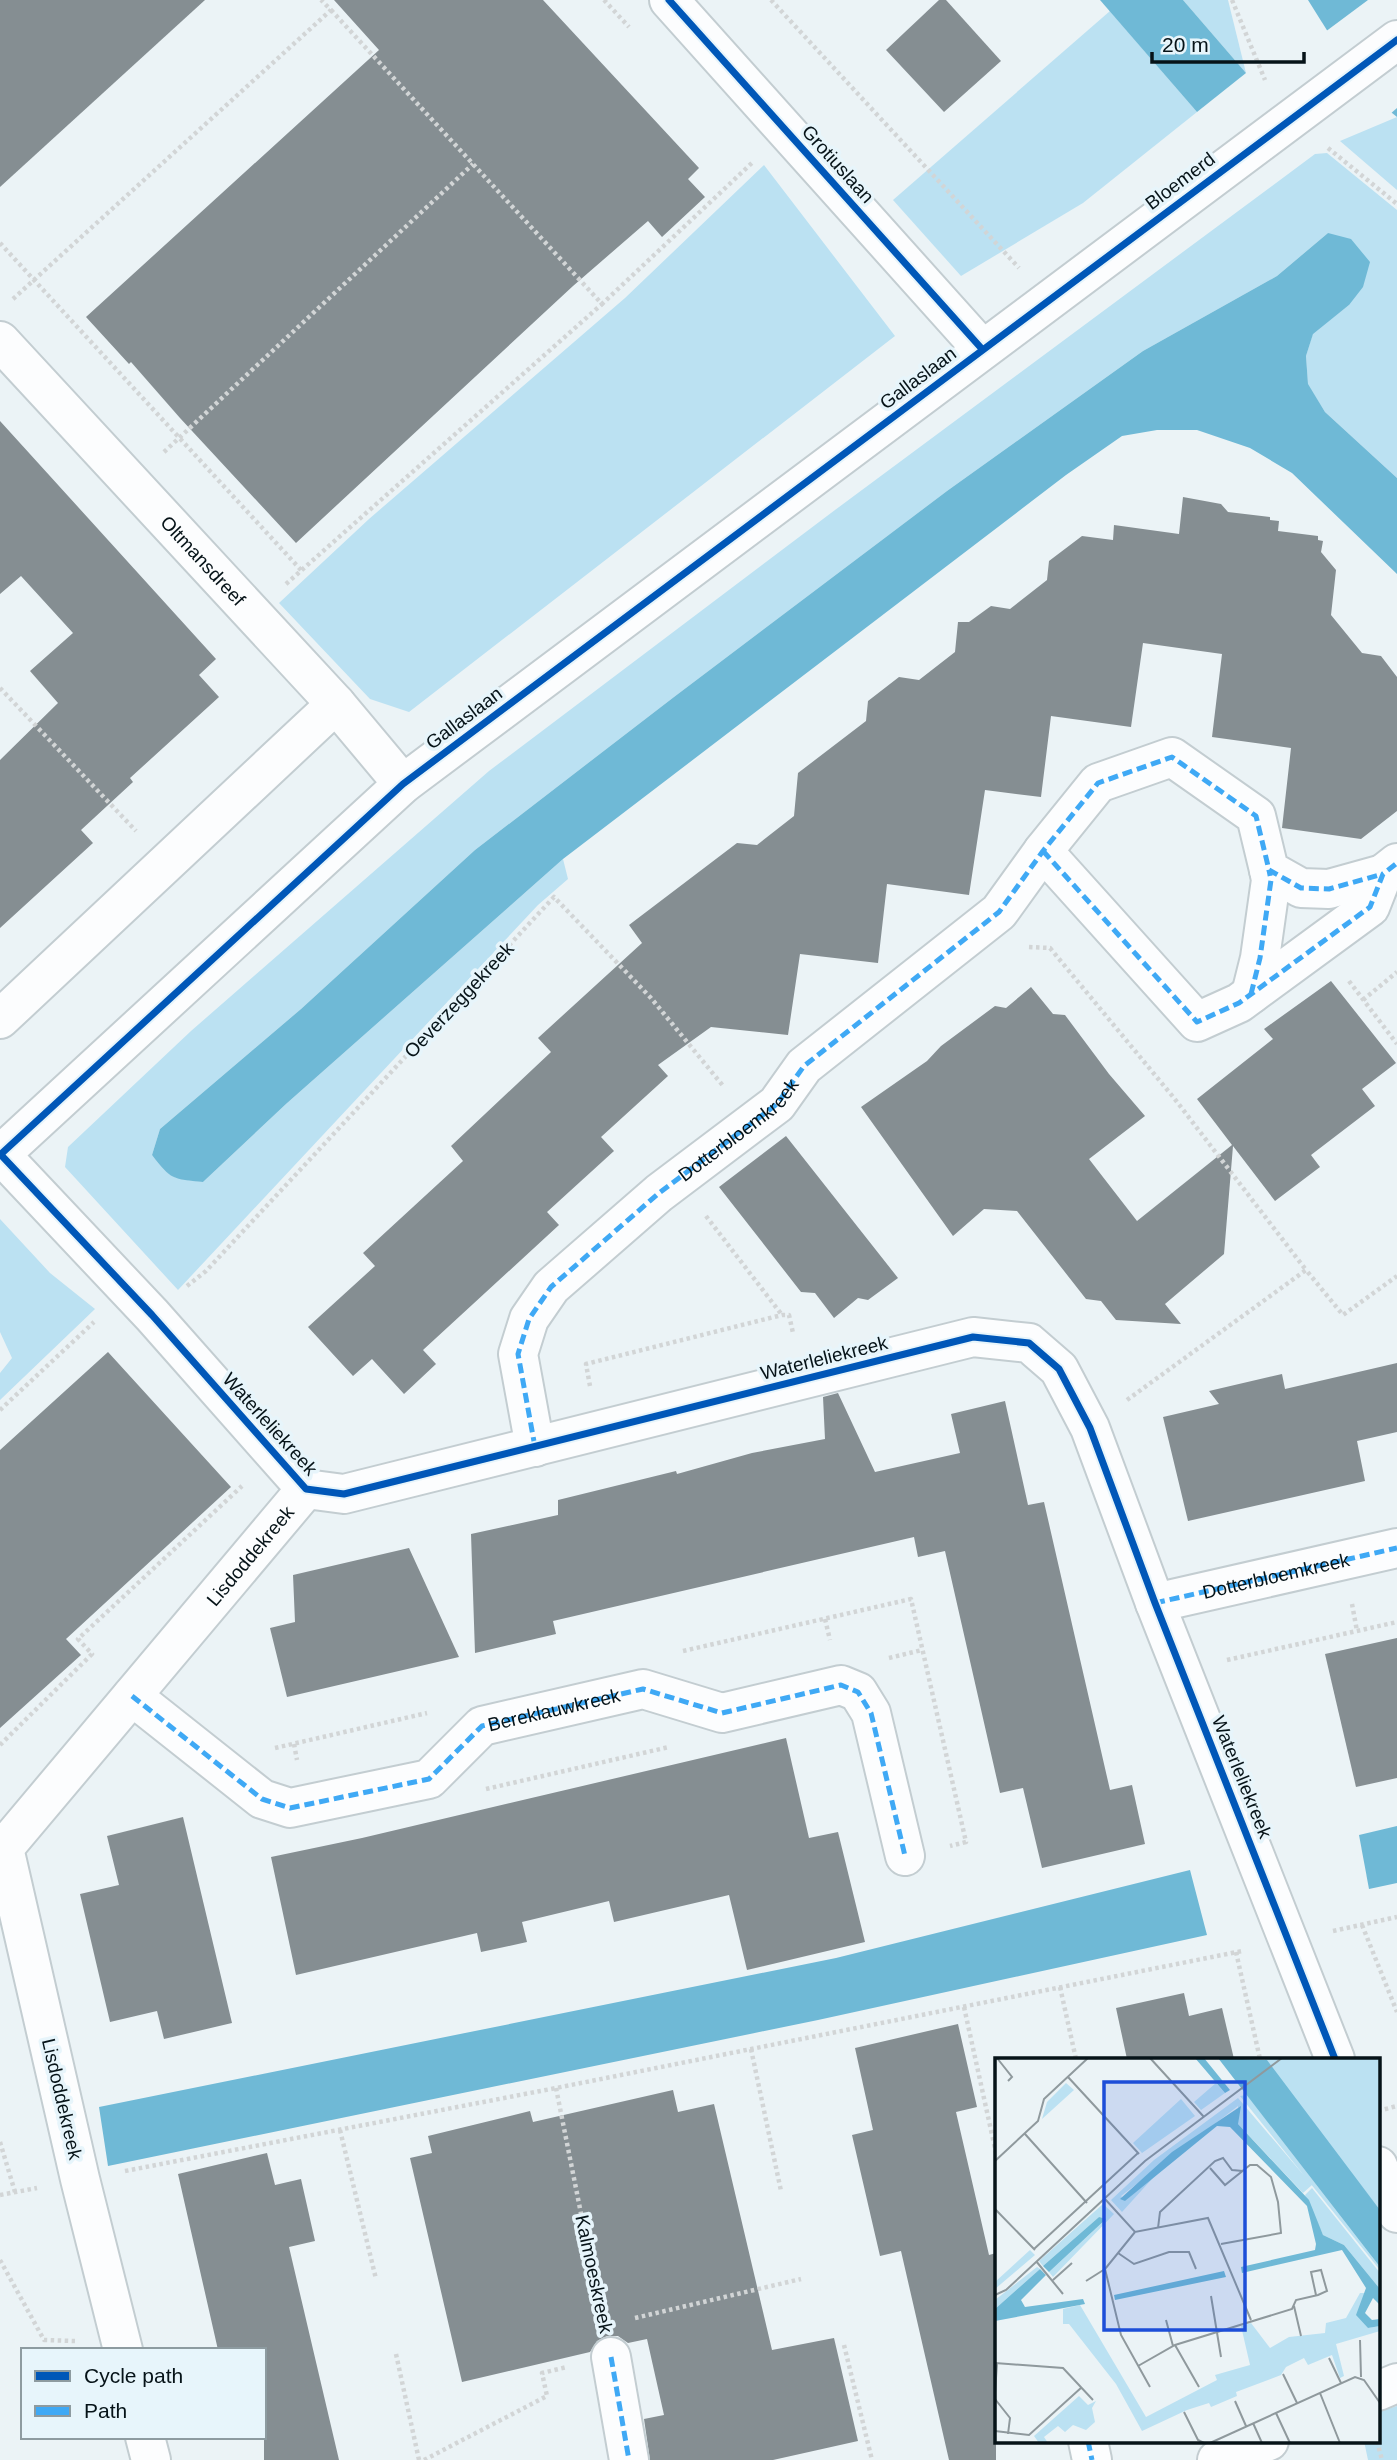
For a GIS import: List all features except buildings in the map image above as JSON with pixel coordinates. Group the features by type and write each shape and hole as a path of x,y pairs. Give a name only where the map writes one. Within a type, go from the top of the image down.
{"street":[{"name":"Grotiuslaan","path":"669,0 982,349"},
{"name":"Bloemerd","path":"982,349 1397,40"},
{"name":"Oltmansdreef","path":"0,341 336,704 403,784"},
{"name":"Gallaslaan","path":"0,1155 403,784 982,349"},
{"path":"0,1019 336,704"},
{"name":"Dotterbloemkreek","path":"535,1447 518,1354 529,1319 551,1287 678,1179 777,1104 804,1066 999,912 1043,851 1098,783 1172,757 1256,816 1271,880 1260,958 1251,994"},
{"path":"1043,851 1197,1022 1239,1003 1370,907 1390,868"},
{"path":"1269,870 1301,888 1329,889 1390,868"},
{"name":"Waterleliekreek","path":"0,1155 140,1303 306,1489 344,1494 973,1337 1029,1343 1059,1369 1090,1428 1155,1603 1335,2058"},
{"name":"Lisdoddekreek","path":"122,2346 2,1848 306,1489"},
{"name":"Dotterbloemkreek","path":"1155,1603 1397,1548"},
{"path":"722,1713 841,1685 858,1692 871,1713 905,1856"},
{"name":"Bereklauwkreek","path":"429,1779 482,1726 643,1689 722,1713"},
{"path":"132,1696 262,1799 290,1808 429,1779"},
{"path":"1380,2171 1397,2213"},
{"name":"Kalmoeskreek","path":"607,2341 629,2460"},
{"path":"1380,2390 1397,2383"},
{"path":"146,2439 151,2460"},
{"path":"1088,2442 1093,2460"},
{"path":"1217,2460 1266,2442"}],"path":[{"path":"321,0 602,304"},
{"path":"771,0 1048,299"},
{"path":"1233,0 1264,78 1293,117 1397,204"},
{"path":"9,303 331,10"},
{"path":"252,614 602,304 786,130"},
{"path":"131,483 473,164"},
{"path":"0,243 301,570"},
{"path":"0,687 166,863"},
{"path":"999,912 1028,947 1050,948 1174,1098 1343,1315 1397,1276"},
{"path":"1320,943 1397,1044"},
{"path":"1363,1000 1397,972"},
{"path":"678,1179 782,1315"},
{"path":"1090,1428 1306,1270"},
{"path":"0,1410 140,1303"},
{"path":"599,1431 586,1364 789,1315 804,1379"},
{"path":"0,1745 92,1654 78,1639 276,1455"},
{"path":"1182,1670 1397,1622"},
{"path":"216,1763 460,1706 482,1726"},
{"path":"429,1779 452,1797 702,1740 722,1713"},
{"path":"80,2179 556,2088 1236,1952 1285,1935 1362,1925 1397,1917"},
{"path":"1362,1925 1397,2011"},
{"path":"1236,1952 1260,2058"},
{"path":"1060,1987 1076,2058"},
{"path":"964,2007 995,2148"},
{"path":"751,2049 781,2191"},
{"path":"1380,2110 1397,2106"},
{"path":"340,2130 376,2279"},
{"path":"0,2142 15,2192"},
{"path":"0,2260 44,2340 122,2346"},
{"path":"396,2354 422,2460 547,2396 542,2373 607,2341 801,2279"},
{"path":"844,2345 872,2460"},
{"path":"1377,2442 1382,2460"}],"shaded area":[{"path":"1183,0 1228,0 1246,73"},
{"path":"1110,11 1197,112 1083,203 961,276 893,200"},
{"path":"1397,117 1397,190 1340,141"},
{"path":"1327,153 1397,210 1397,478 1325,412 1308,385 1306,356 1313,333 1349,305 1328,233 1277,276 1143,351 947,491 674,697 475,850 301,1009 160,1129 152,1155 158,1163 173,1176 203,1182 286,1104 563,859 568,879 538,905 178,1290 65,1167 68,1147 191,1031 489,771 1315,154"},
{"path":"764,165 895,336 409,712 370,699 279,603 369,519 625,298"},
{"path":"0,1219 50,1273 95,1309 0,1400 0,1373 12,1358 0,1332"},
{"path":"1397,2406 1397,2460 1368,2460 1364,2442 1380,2442 1380,2411"}],"water":[{"path":"1100,0 1183,0 1246,73 1197,112"},
{"path":"1308,0 1397,0 1397,117 1365,91"},
{"path":"1328,233 1351,239 1370,262 1363,287 1349,305 1313,334 1306,356 1308,384 1325,412 1397,478 1397,574 1292,473 1250,448 1197,430 1157,430 1122,436 1066,475 563,859 286,1104 203,1182 173,1177 158,1163 152,1155 160,1129 301,1009 475,850 947,491 1143,351 1277,276"},
{"path":"1397,1826 1397,1883 1369,1889 1359,1835"},
{"path":"1190,1870 1207,1935 818,2020 108,2166 99,2107 836,1958"}],"pier":[{"path":"1368,0 1397,0 1397,108 1389,115 1363,94 1325,32"}],"marked path":[{"path":"535,1447 518,1354 529,1319 551,1287 659,1193 777,1104 804,1066 999,912 1043,851 1098,783 1172,757 1256,816 1269,870 1301,888 1329,889 1383,874"},
{"path":"1043,851 1197,1022 1239,1003 1370,907 1383,874 1397,863"},
{"path":"1251,994 1260,958 1271,880 1269,870"},
{"path":"1155,1603 1397,1548"},
{"path":"132,1696 262,1799 290,1808 429,1779 482,1726 643,1689 722,1713 841,1685 858,1692 871,1713 905,1856"},
{"path":"611,2357 629,2460"},
{"path":"1088,2442 1092,2460"}],"cycle path":[{"path":"669,0 982,349"},
{"path":"0,1155 403,784 1397,40"},
{"path":"1,1155 152,1315 306,1489 344,1494 973,1337 1029,1343 1059,1369 1090,1428 1155,1603 1335,2058"}]}
